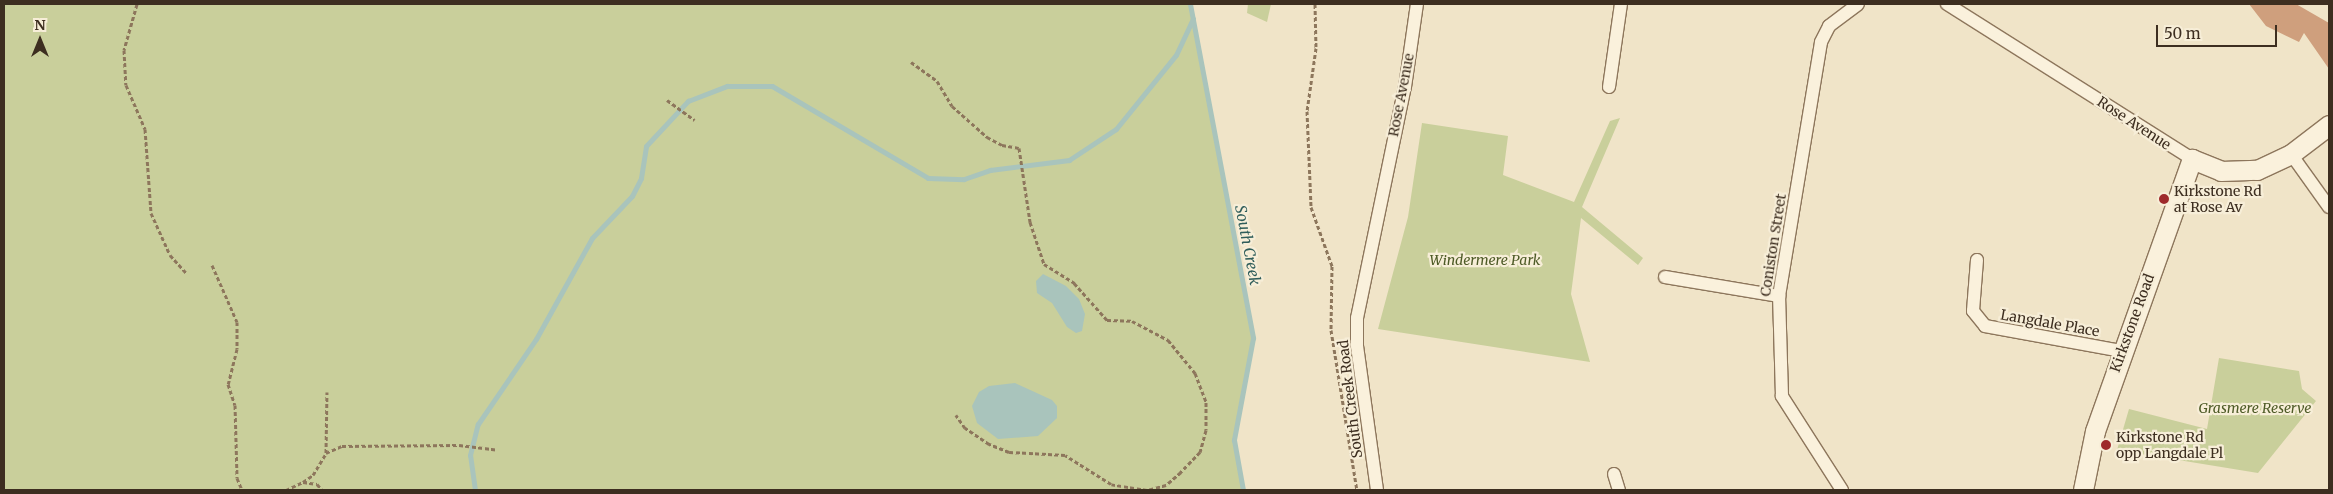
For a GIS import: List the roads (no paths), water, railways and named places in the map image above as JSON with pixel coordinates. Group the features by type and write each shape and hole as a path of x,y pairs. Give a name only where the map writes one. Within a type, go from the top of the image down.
{"street":[{"name":"Rose Avenue","path":"1383,186 1405,87 1417,4"},
{"path":"1609,87 1620,4"},
{"name":"Coniston Street","path":"1842,490 1782,396 1779,296 1821,42 1829,26 1858,4"},
{"name":"Rose Avenue","path":"1947,4 2192,159 2221,171 2257,170 2291,154 2329,125"},
{"path":"2291,154 2329,207"},
{"name":"Kirkstone Road","path":"2082,490 2095,431 2192,159"},
{"name":"South Creek Road","path":"1377,490 1357,346 1357,318 1383,186"},
{"name":"Langdale Place","path":"1977,260 1973,312 1985,326 2122,351"},
{"path":"1665,277 1779,296"},
{"path":"1614,474 1619,490"}],"water":[{"path":"1043,274 1066,286 1079,299 1085,314 1082,331 1076,333 1067,327 1052,303 1037,293 1036,281"},
{"path":"1015,383 1052,400 1057,406 1057,418 1038,436 998,439 977,423 972,406 979,392 989,386"}],"waterway":[{"name":"South Creek","path":"1190,4 1253,338 1234,440 1243,490"},
{"path":"475,490 470,455 478,424 536,339 592,238 632,196 641,178 646,146 688,101 727,86 772,86 928,178 964,179 990,170 1069,160 1116,129 1176,55 1193,19"}],"place":[{"name":"Kirkstone Rd at Rose Av","path":"2164,199"},
{"name":"Kirkstone Rd opp Langdale Pl","path":"2106,445"}],"park label":[{"name":"Windermere Park","path":"1485,260"},
{"name":"Grasmere Reserve","path":"2255,408"}]}
